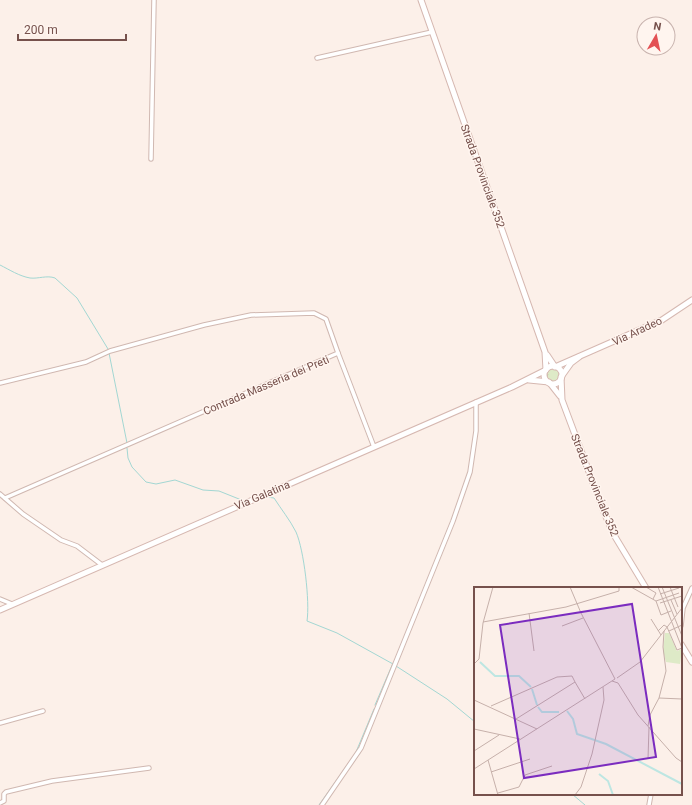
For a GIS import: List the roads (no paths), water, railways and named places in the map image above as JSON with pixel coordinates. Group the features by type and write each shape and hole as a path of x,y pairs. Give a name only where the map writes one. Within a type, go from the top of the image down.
{"main road":[{"name":"Strada Provinciale 352","path":"421,0 545,352 555,366"},
{"name":"Via Aradeo","path":"555,366 579,357 662,320 692,300"},
{"name":"Strada Provinciale 352","path":"545,352 546,370"},
{"name":"Via Aradeo","path":"562,377 571,364 579,357"},
{"path":"555,366 560,370 562,377 556,383 549,382 545,377 546,370 549,367 555,366"},
{"name":"Via Galatina","path":"0,610 525,381 546,370"},
{"name":"Strada Provinciale 352","path":"562,377 562,400"},
{"name":"Via Galatina","path":"525,381 549,382"},
{"name":"Strada Provinciale 352","path":"549,382 562,400 614,535 645,587"},
{"path":"682,646 692,662"}],"street":[{"path":"151,159 154,0"},
{"path":"317,58 432,32"},
{"name":"Contrada Masseria dei Preti","path":"0,383 86,362 110,351 204,325 251,314 314,313 326,320 338,353 5,498"},
{"path":"338,353 374,447"},
{"path":"322,805 361,748 453,521 470,472 476,431 476,402"},
{"path":"0,494 23,514 61,540 77,546 102,565"},
{"path":"682,617 683,608 692,588"},
{"path":"0,599 12,604"},
{"path":"0,723 42,711"},
{"path":"0,803 4,801 4,794 6,792 52,781 149,768"},
{"path":"649,805 651,795"}],"waterway":[{"path":"0,265 15,273 30,278 55,278 77,298 108,349"},
{"path":"109,353 127,443"},
{"path":"127,448 128,458 132,467 146,482 156,484 175,480 203,490 219,491 244,501"},
{"path":"248,504 267,497 274,498 296,532 302,551 306,576 308,602 307,621 337,633 393,664"},
{"path":"375,705 393,663"},
{"path":"396,666 447,699 474,721"},
{"path":"356,752 374,709"},
{"path":"353,763 360,753"},
{"path":"319,805 350,761"},
{"path":"573,795 585,805"}]}
